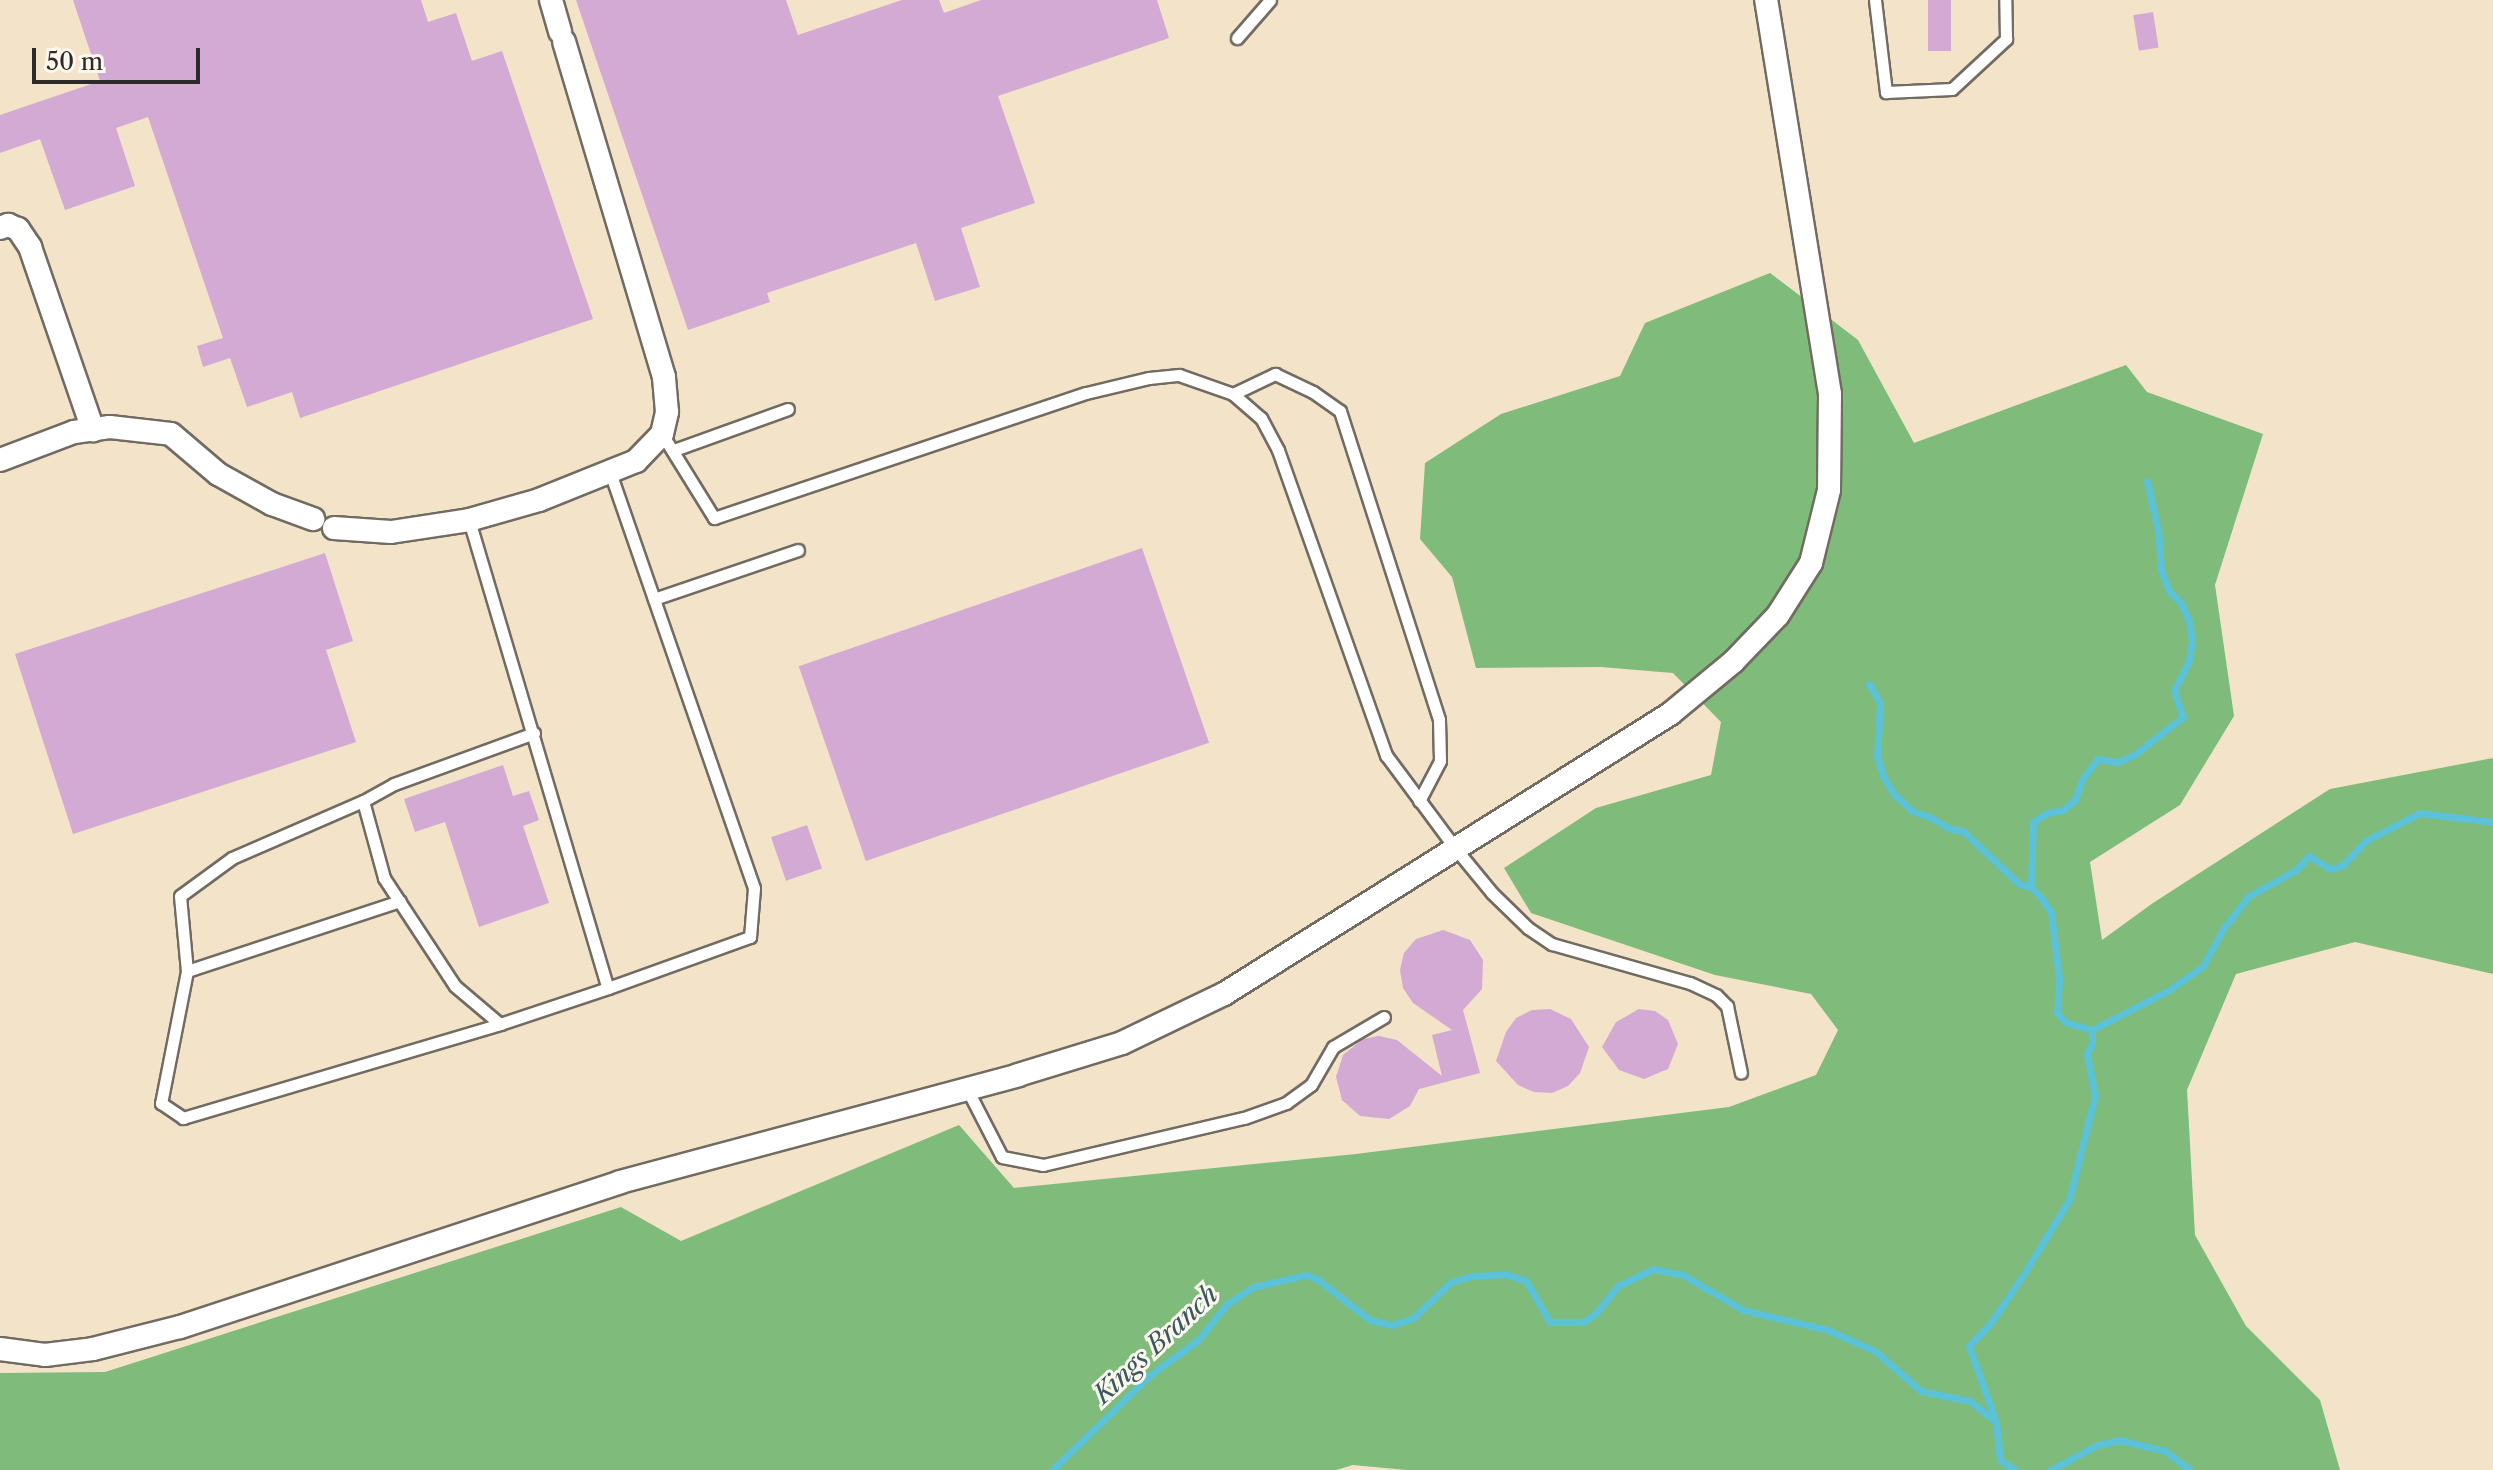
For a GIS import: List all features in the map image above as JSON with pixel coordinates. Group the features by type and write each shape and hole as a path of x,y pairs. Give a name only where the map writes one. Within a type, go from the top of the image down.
{"street":[{"path":"334,528 391,532 469,520 539,500 636,461 668,442 664,377 551,0"},
{"path":"0,1349 45,1355 93,1349 180,1327 620,1182 967,1089 1122,1043 1224,994 1670,714 1733,662 1778,615 1811,563 1829,490 1830,394 1766,0"},
{"path":"0,228 8,225 18,229 30,247 93,430"},
{"path":"0,460 74,432 110,427 171,434 218,474 272,504 313,519"}],"lane":[{"path":"1237,38 1270,0"},
{"path":"1875,0 1886,92 1952,89 2006,39 2005,0"},
{"path":"1233,394 1275,374 1313,392 1340,411 1439,720 1440,761 1419,801"},
{"path":"788,409 668,442 714,518 1086,393 1149,378 1179,375 1233,394 1261,418 1278,450 1370,718 1386,755 1419,801 1492,893 1528,928 1552,944 1690,983 1716,995 1727,1006 1741,1073"},
{"path":"534,733 394,784 363,801 232,858 180,896 187,971 161,1103 183,1118 500,1024 750,937 754,888 610,472"},
{"path":"469,520 608,988"},
{"path":"654,599 798,550"},
{"path":"363,801 384,878 455,986 500,1024"},
{"path":"187,971 400,901"},
{"path":"967,1089 1002,1157 1043,1165 1244,1118 1286,1103 1311,1085 1333,1047 1384,1017"}],"green space":[{"path":"1770,273 1858,340 1914,443 2126,365 2147,392 2263,434 2215,585 2234,716 2180,805 2090,862 2102,940 2153,903 2330,789 2493,758 2493,974 2355,942 2236,974 2187,1090 2195,1235 2246,1326 2320,1400 2340,1470 1406,1470 1353,1465 1336,1470 0,1470 0,1373 105,1372 621,1207 681,1241 959,1125 1014,1188 1356,1154 1729,1107 1816,1075 1838,1030 1811,994 1715,975 1531,913 1504,868 1596,808 1711,775 1721,722 1673,673 1601,667 1476,668 1452,577 1420,539 1425,463 1501,414 1620,376 1645,323"}],"building":[{"path":"73,0 421,0 428,22 456,13 472,61 502,51 593,319 300,418 292,392 247,407 230,358 203,367 197,346 223,338 148,117 116,128 135,186 65,210 40,139 0,153 0,115 100,81"},
{"path":"576,0 786,0 798,35 902,0 939,0 944,13 981,0 1157,0 1169,38 998,96 1035,203 961,228 980,287 935,301 916,243 767,293 770,302 688,330"},
{"path":"1928,0 1951,0 1951,51 1928,51"},
{"path":"2153,12 2159,48 2139,51 2133,15"},
{"path":"1142,548 1209,743 866,861 799,666"},
{"path":"325,553 353,641 326,650 356,742 73,834 15,654"},
{"path":"503,765 513,796 529,791 539,820 523,826 549,903 479,927 445,822 415,832 404,799"},
{"path":"807,825 822,868 786,881 771,837"},
{"path":"1443,930 1470,940 1483,960 1482,989 1463,1010 1480,1073 1419,1089 1410,1106 1389,1119 1360,1116 1342,1100 1336,1077 1343,1055 1363,1039 1379,1036 1397,1040 1442,1076 1432,1035 1452,1030 1413,1003 1403,988 1400,970 1404,953 1416,939"},
{"path":"1550,1009 1571,1019 1589,1047 1580,1073 1568,1086 1552,1093 1534,1092 1518,1085 1496,1061 1506,1032 1516,1018 1532,1010"},
{"path":"1639,1009 1655,1011 1668,1020 1678,1044 1668,1069 1644,1079 1619,1070 1602,1047 1616,1022"}],"waterway":[{"path":"2031,887 2033,822 2047,813 2063,810 2075,800 2082,780 2097,759 2118,762 2134,755 2183,717 2174,691 2189,660 2192,641 2189,621 2181,603 2169,591 2161,570 2158,531 2147,481"},
{"path":"1869,684 1880,703 1877,756 1883,776 1894,794 1912,811 1950,829 1963,831 2019,884 2031,887 2043,900 2051,913 2059,978 2057,1013 2065,1022 2092,1030 2169,990 2203,966 2223,929 2249,896 2296,870 2309,856 2331,869 2343,865 2365,841 2420,813 2493,822"},
{"path":"2015,1470 2000,1460 1996,1422 1969,1346 1992,1321 2069,1200 2095,1096 2087,1054 2092,1044 2092,1030"},
{"name":"Kings Branch","path":"1052,1470 1149,1376 1198,1340 1227,1304 1253,1287 1306,1275 1317,1279 1370,1320 1392,1325 1413,1318 1451,1282 1472,1276 1505,1274 1526,1281 1550,1322 1583,1322 1596,1313 1618,1286 1653,1269 1683,1275 1743,1310 1828,1330 1875,1351 1921,1391 1970,1401 1996,1422"},
{"name":"Kings Branch","path":"2050,1470 2097,1445 2120,1440 2165,1451 2190,1470"}]}
